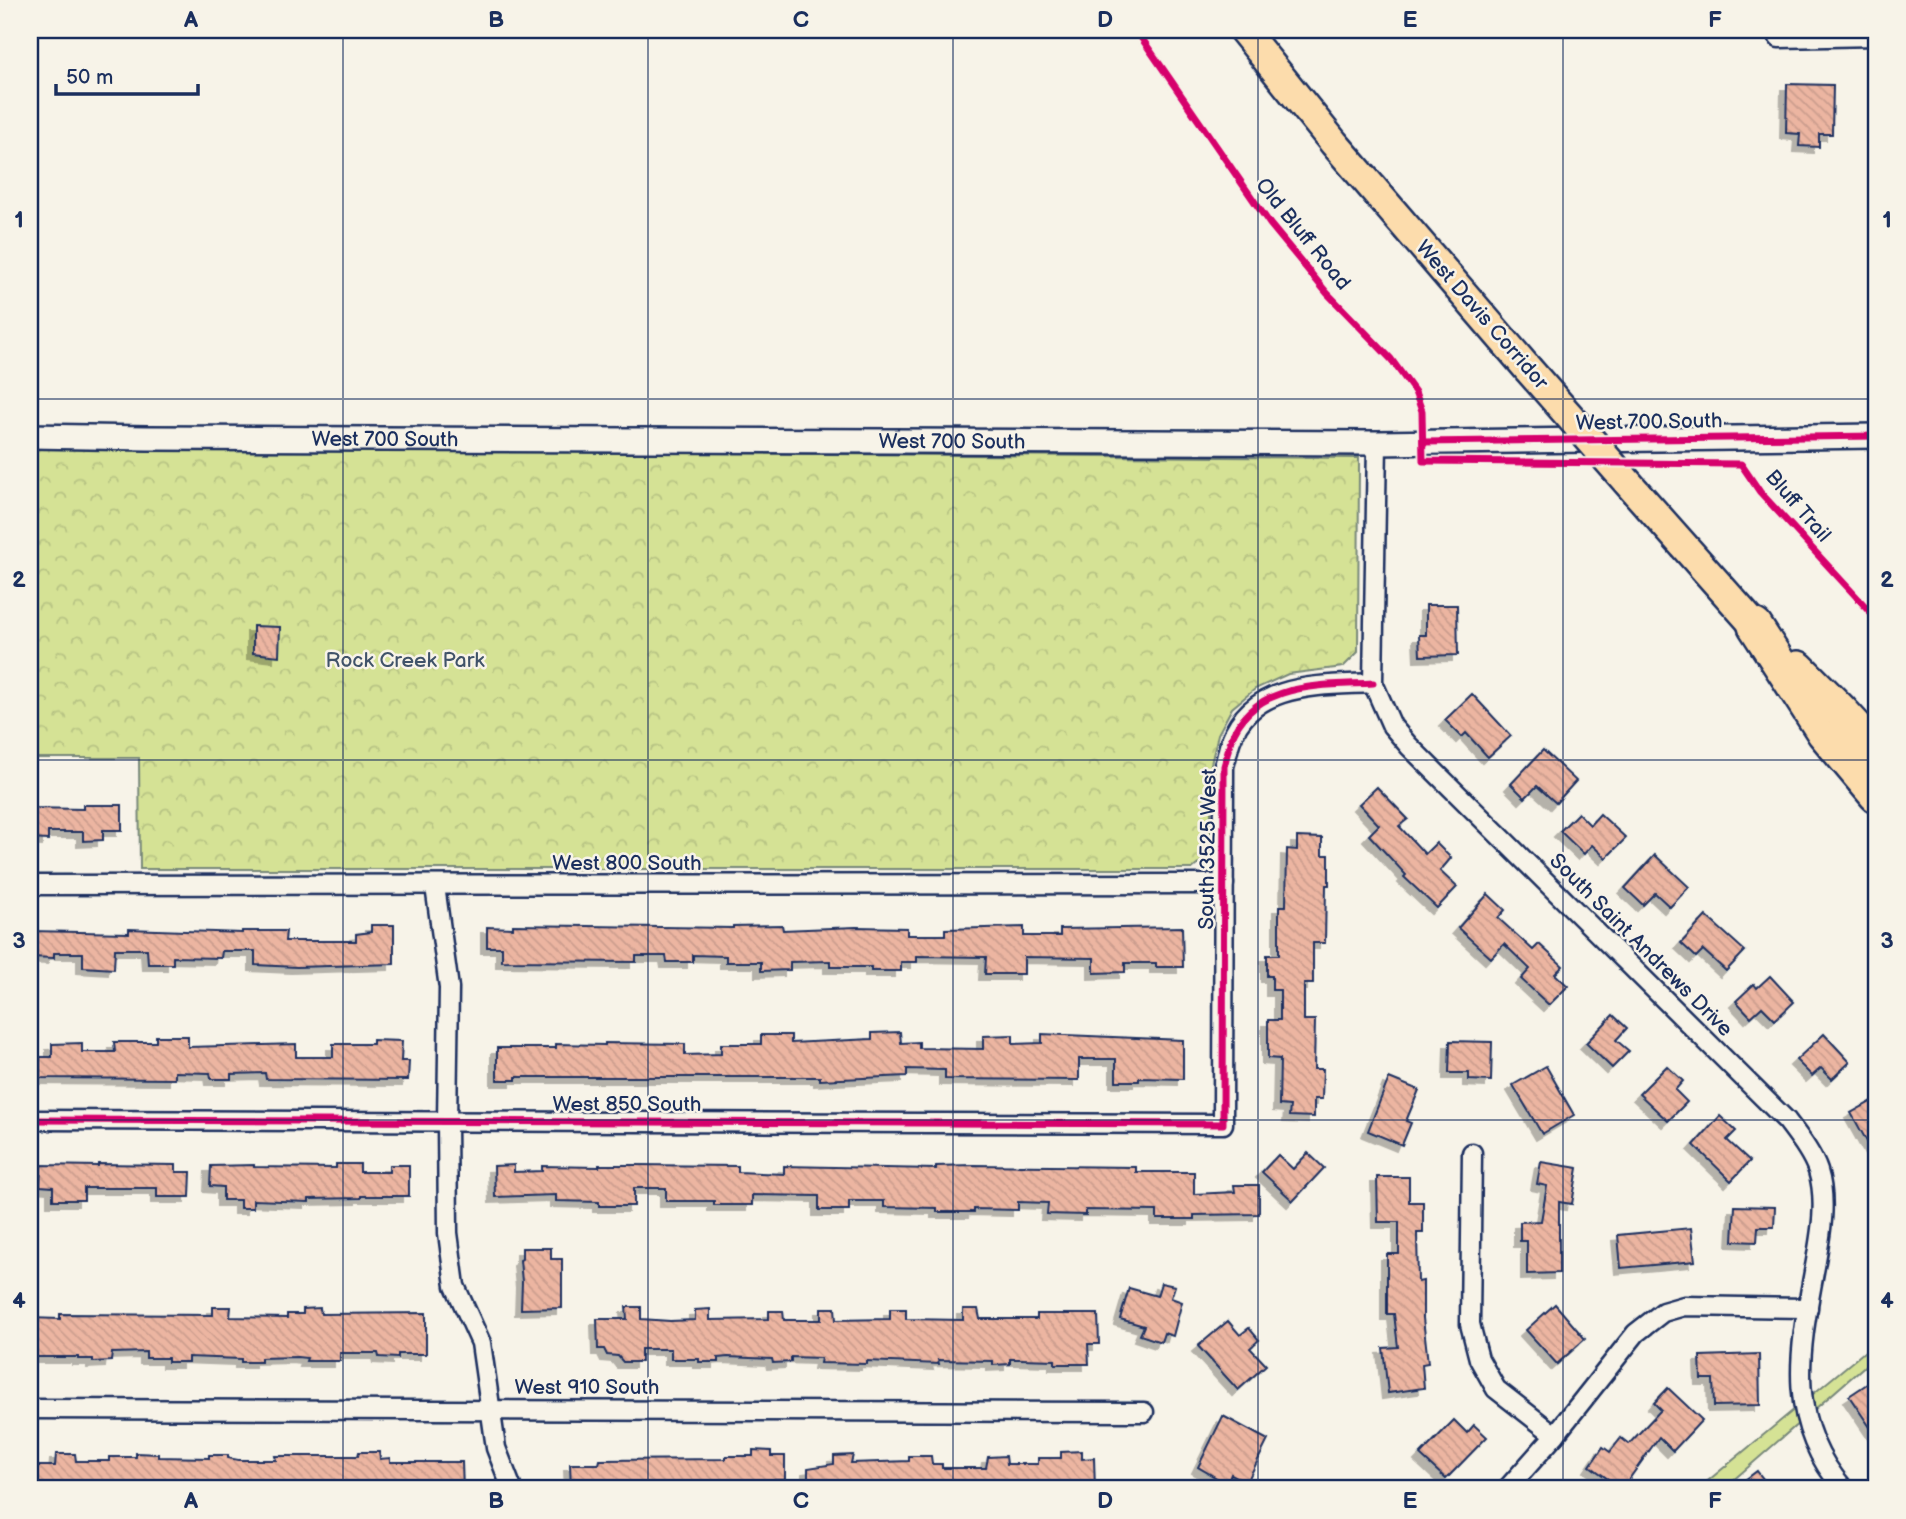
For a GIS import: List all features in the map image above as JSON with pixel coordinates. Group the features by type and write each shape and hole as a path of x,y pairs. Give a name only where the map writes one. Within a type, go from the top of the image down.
{"highway":[{"name":"West Davis Corridor","path":"1755,626 1842,710 1876,749"},
{"name":"West Davis Corridor","path":"1755,626 1824,733 1876,795"}],"main road":[{"name":"West Davis Corridor","path":"1243,30 1286,85 1528,369 1755,626"}],"street":[{"path":"1779,38 1876,36"},
{"name":"West 700 South","path":"30,436 1377,443 1876,436"},
{"name":"South Saint Andrews Drive","path":"1377,443 1373,683 1392,726 1409,746 1787,1121 1805,1146 1818,1171 1823,1220 1799,1376 1804,1413 1816,1447 1844,1489"},
{"name":"South 3525 West","path":"1223,1124 1224,766 1231,738 1247,712 1270,697 1302,687 1373,683"},
{"name":"West 800 South","path":"30,885 1224,884"},
{"path":"435,886 449,988 448,1233 455,1286 481,1343 496,1448 512,1489"},
{"name":"West 850 South","path":"30,1120 1223,1124"},
{"path":"1472,1153 1470,1324 1479,1359 1496,1389 1555,1435"},
{"path":"1507,1489 1555,1435 1636,1333 1663,1312 1684,1306 1808,1308"},
{"name":"West 910 South","path":"30,1409 1144,1412"}],"green space":[{"name":"Rock Creek Park","path":"30,448 1359,458 1358,652 1343,667 1288,674 1255,689 1232,708 1218,734 1211,764 1211,854 1192,869 140,869 139,758 30,758"},
{"path":"1876,1342 1876,1356 1723,1489 1698,1489"}],"building":[{"path":"1787,84 1833,85 1832,134 1819,134 1819,147 1799,146 1800,134 1786,133"},
{"path":"1426,605 1457,605 1458,655 1420,656 1419,635 1426,635"},
{"path":"253,626 280,627 279,656 253,653"},
{"path":"1472,694 1511,736 1488,757 1466,733 1462,737 1445,720"},
{"path":"1543,750 1576,781 1556,803 1537,786 1525,798 1511,784"},
{"path":"1377,787 1408,819 1399,826 1425,854 1436,843 1451,858 1440,871 1457,887 1437,908 1404,877 1406,875 1369,835 1379,825 1359,804"},
{"path":"83,805 122,805 122,830 103,830 103,840 83,841 83,832 48,832 48,840 30,839 30,808 83,809"},
{"path":"1578,813 1590,825 1600,814 1626,838 1606,858 1592,845 1584,854 1560,831"},
{"path":"1297,837 1322,838 1322,855 1329,855 1325,943 1313,943 1313,984 1304,984 1304,1020 1315,1020 1314,1069 1323,1069 1322,1099 1314,1099 1314,1117 1289,1116 1290,1106 1279,1105 1280,1059 1268,1058 1268,1020 1280,1020 1280,990 1272,990 1272,976 1267,976 1267,955 1279,955 1279,906 1286,906 1287,849 1297,850"},
{"path":"1655,855 1689,887 1670,907 1655,893 1643,905 1625,888"},
{"path":"1488,894 1505,910 1498,918 1533,950 1539,944 1563,966 1555,974 1568,986 1549,1005 1521,979 1530,969 1504,944 1491,958 1458,928"},
{"path":"1706,916 1745,951 1726,971 1703,950 1696,957 1681,943"},
{"path":"371,925 394,925 394,964 297,967 255,965 255,951 222,951 221,958 173,957 173,964 148,964 147,949 115,949 114,969 83,967 83,953 54,953 54,958 30,957 30,931 286,931 285,941 356,941 356,934 371,932"},
{"path":"513,925 733,928 782,925 783,930 907,928 907,935 945,935 945,929 1024,927 1024,936 1060,936 1060,929 1182,927 1183,967 1156,967 1156,963 1125,963 1125,972 1094,973 1094,958 1024,957 1024,974 985,974 986,957 917,956 917,962 901,962 901,971 871,971 871,967 830,967 830,961 790,962 790,970 761,971 761,962 726,962 726,956 693,955 693,962 667,962 666,956 636,956 636,962 502,961 502,947 487,947 487,927 513,928"},
{"path":"1770,976 1794,1002 1775,1020 1762,1007 1751,1017 1736,1001 1754,984 1757,988"},
{"path":"1613,1015 1627,1028 1616,1040 1629,1051 1612,1068 1586,1043"},
{"path":"900,1032 901,1043 919,1042 919,1048 983,1049 983,1036 1013,1035 1013,1044 1042,1043 1042,1034 1183,1040 1183,1079 1139,1078 1139,1081 1116,1081 1116,1059 1079,1059 1079,1080 945,1079 945,1070 907,1069 907,1076 820,1080 820,1077 516,1077 516,1080 497,1080 497,1048 556,1048 556,1044 685,1044 685,1055 721,1054 721,1044 761,1044 761,1035 791,1035 791,1043 872,1039 872,1033"},
{"path":"1824,1034 1850,1062 1832,1079 1821,1068 1812,1076 1796,1060"},
{"path":"156,1036 188,1036 188,1047 296,1044 296,1057 333,1057 333,1044 373,1044 373,1040 402,1041 401,1061 409,1061 408,1080 266,1079 265,1073 231,1074 231,1079 211,1079 210,1073 175,1072 175,1079 40,1078 40,1057 52,1057 52,1044 82,1043 82,1052 115,1052 114,1042 156,1042"},
{"path":"1450,1041 1492,1042 1491,1081 1469,1080 1469,1073 1449,1073"},
{"path":"1546,1066 1574,1115 1542,1134 1513,1085"},
{"path":"1667,1066 1683,1081 1675,1090 1687,1102 1668,1121 1639,1094"},
{"path":"1389,1078 1419,1090 1406,1121 1411,1123 1402,1145 1368,1131"},
{"path":"1876,1099 1876,1158 1851,1113"},
{"path":"1720,1116 1736,1131 1727,1140 1750,1161 1731,1181 1694,1145"},
{"path":"1308,1153 1324,1168 1293,1201 1262,1172 1278,1155 1293,1169"},
{"path":"1541,1162 1578,1168 1572,1204 1559,1202 1559,1273 1527,1274 1527,1241 1520,1241 1520,1222 1541,1221 1547,1186 1537,1184"},
{"path":"336,1164 360,1164 360,1172 389,1172 389,1165 409,1165 409,1196 309,1199 309,1202 253,1200 253,1208 240,1208 240,1200 223,1200 223,1187 210,1186 211,1166 336,1168"},
{"path":"41,1165 176,1165 176,1172 191,1172 190,1197 157,1197 157,1188 84,1188 84,1200 53,1200 53,1187 40,1186"},
{"path":"514,1165 514,1172 542,1171 542,1166 634,1165 738,1166 738,1172 784,1174 784,1166 936,1169 936,1166 973,1165 1136,1167 1136,1172 1194,1172 1194,1194 1235,1192 1234,1185 1259,1185 1259,1214 1194,1215 1194,1219 1157,1219 1157,1211 1086,1210 1086,1215 1047,1214 1048,1203 1018,1202 1018,1210 974,1209 974,1212 884,1207 884,1201 849,1201 849,1210 819,1210 819,1196 752,1195 752,1205 714,1205 714,1201 666,1201 666,1188 634,1188 634,1206 599,1206 599,1202 556,1201 556,1195 495,1197 494,1166"},
{"path":"1377,1177 1409,1177 1409,1202 1423,1202 1423,1233 1417,1233 1418,1282 1423,1281 1423,1318 1428,1363 1422,1364 1424,1388 1388,1393 1383,1348 1398,1347 1394,1314 1387,1314 1387,1254 1399,1254 1399,1222 1378,1222"},
{"path":"1735,1206 1775,1207 1774,1227 1758,1227 1757,1242 1733,1241"},
{"path":"1691,1228 1695,1261 1621,1268 1618,1235"},
{"path":"522,1248 551,1248 551,1259 562,1259 562,1308 521,1309"},
{"path":"1161,1283 1175,1286 1171,1298 1182,1302 1173,1336 1164,1333 1161,1342 1140,1335 1144,1326 1120,1319 1129,1288 1157,1296"},
{"path":"1555,1304 1585,1339 1557,1364 1526,1330"},
{"path":"213,1307 231,1307 230,1317 287,1318 287,1314 303,1314 303,1309 320,1308 321,1314 426,1313 426,1354 398,1354 398,1358 379,1357 378,1353 340,1353 340,1361 306,1361 307,1358 297,1357 261,1358 261,1362 188,1357 188,1362 168,1362 168,1358 146,1358 146,1352 112,1353 111,1361 93,1362 93,1359 78,1357 30,1357 30,1318 60,1319 60,1314 213,1315"},
{"path":"626,1307 641,1307 641,1319 670,1321 695,1320 695,1310 710,1309 710,1320 769,1319 769,1311 783,1311 784,1320 821,1320 821,1308 835,1308 836,1320 890,1319 890,1309 906,1309 906,1319 963,1320 963,1309 978,1309 980,1319 1037,1319 1037,1314 1098,1314 1099,1344 1088,1344 1089,1364 1055,1364 1055,1360 1020,1359 1010,1359 1010,1364 993,1365 993,1361 938,1360 939,1364 867,1361 867,1364 820,1363 821,1358 791,1357 791,1362 773,1363 772,1359 728,1357 718,1358 718,1362 699,1362 699,1359 671,1359 671,1349 641,1349 641,1362 623,1362 618,1356 607,1355 604,1349 598,1349 597,1319 627,1319"},
{"path":"1228,1321 1240,1335 1249,1328 1259,1340 1250,1348 1266,1365 1238,1390 1198,1346"},
{"path":"1759,1354 1760,1405 1714,1406 1713,1379 1701,1379 1700,1356"},
{"path":"1876,1378 1876,1436 1849,1396"},
{"path":"1668,1388 1702,1420 1673,1451 1659,1437 1622,1489 1590,1466 1603,1447 1610,1452 1621,1438 1629,1444 1661,1410 1654,1403"},
{"path":"1223,1416 1268,1440 1247,1482 1231,1474 1227,1484 1198,1467"},
{"path":"1454,1420 1467,1433 1474,1425 1487,1437 1446,1479 1420,1455"},
{"path":"753,1450 771,1451 771,1456 785,1456 785,1479 775,1479 775,1489 727,1489 727,1485 695,1489 571,1489 570,1464 599,1464 600,1460 726,1459 726,1456 753,1456"},
{"path":"1082,1451 1082,1459 1094,1458 1095,1489 1038,1489 1038,1485 1007,1485 1007,1489 808,1489 808,1468 834,1464 834,1456 853,1455 851,1463 909,1461 909,1456 931,1456 932,1464 942,1464 942,1468 986,1468 988,1457 1006,1456 1007,1464 1038,1464 1038,1458 1061,1458 1061,1452"},
{"path":"359,1452 379,1452 380,1459 390,1458 390,1462 462,1462 463,1489 30,1489 30,1466 55,1466 56,1454 75,1454 76,1461 109,1461 109,1457 136,1457 136,1453 158,1454 158,1457 209,1458 209,1455 228,1455 228,1458 238,1460 276,1460 275,1456 358,1456"},
{"path":"1757,1471 1771,1489 1733,1489"}],"cycle path":[{"name":"Old Bluff Road","path":"1136,30 1270,224 1327,293 1391,359 1415,392 1422,411 1423,461 1741,464 1760,492 1876,618"},
{"path":"1423,442 1876,436"},
{"path":"30,1120 1223,1124 1224,766 1230,743 1241,721 1255,707 1272,697 1311,687 1373,683"}]}
